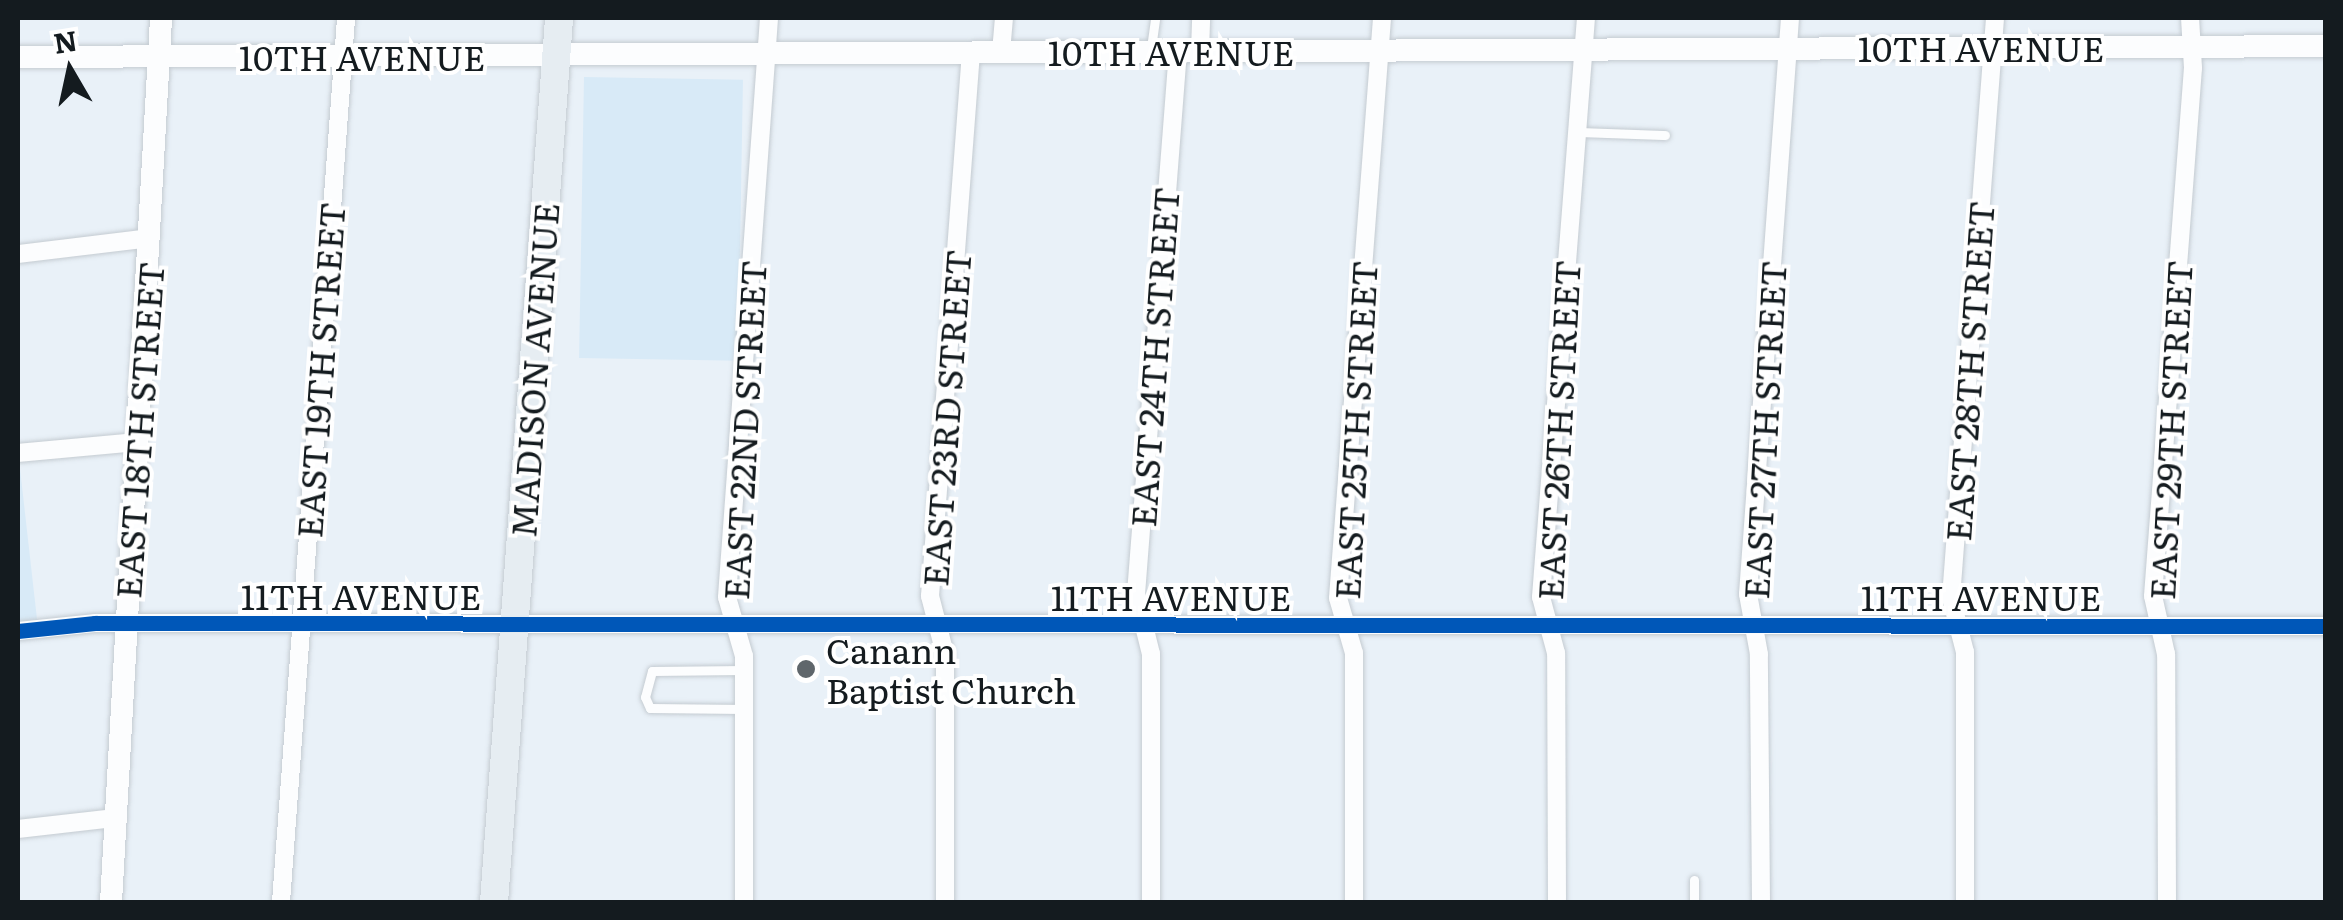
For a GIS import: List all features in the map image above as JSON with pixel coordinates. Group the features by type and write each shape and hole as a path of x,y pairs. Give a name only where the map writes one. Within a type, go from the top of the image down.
{"main road":[{"name":"EAST 18TH STREET","path":"111,902 161,18"},
{"name":"MADISON AVENUE","path":"494,902 559,18"},
{"name":"10TH AVENUE","path":"18,57 2326,46"}],"street":[{"name":"EAST 19TH STREET","path":"280,902 346,18"},
{"name":"EAST 22ND STREET","path":"744,902 744,670 727,597 770,18"},
{"path":"1001,52 1004,18"},
{"name":"EAST 24TH STREET","path":"1151,902 1151,654 1136,594 1144,462 1188,50 1202,18"},
{"name":"EAST 25TH STREET","path":"1354,902 1354,653 1338,598 1382,18"},
{"name":"EAST 26TH STREET","path":"1557,902 1556,653 1541,598 1586,18"},
{"name":"EAST 27TH STREET","path":"1761,902 1754,626 1748,594 1790,18"},
{"name":"EAST 28TH STREET","path":"1965,902 1965,652 1951,598 1995,18"},
{"name":"EAST 29TH STREET","path":"2167,902 2166,654 2153,596 2192,46 2190,18"},
{"name":"EAST 23RD STREET","path":"945,902 945,654 930,596 971,52"},
{"path":"18,254 150,238"},
{"path":"18,453 136,442"},
{"name":"11TH AVENUE","path":"18,632 126,624 2326,626"},
{"path":"18,829 115,818"}],"lane":[{"path":"1151,51 1155,18"},
{"path":"1577,132 1665,135"},
{"path":"744,670 652,671 644,697 650,708 744,709"},
{"path":"1694,880 1694,902"}],"shaded area":[{"path":"584,77 743,80 738,361 579,358"},
{"path":"18,451 38,628 18,630"}],"cycle path":[{"path":"18,631 95,623 2326,626"}],"place":[{"name":"Canann Baptist Church","path":"806,669"}]}
